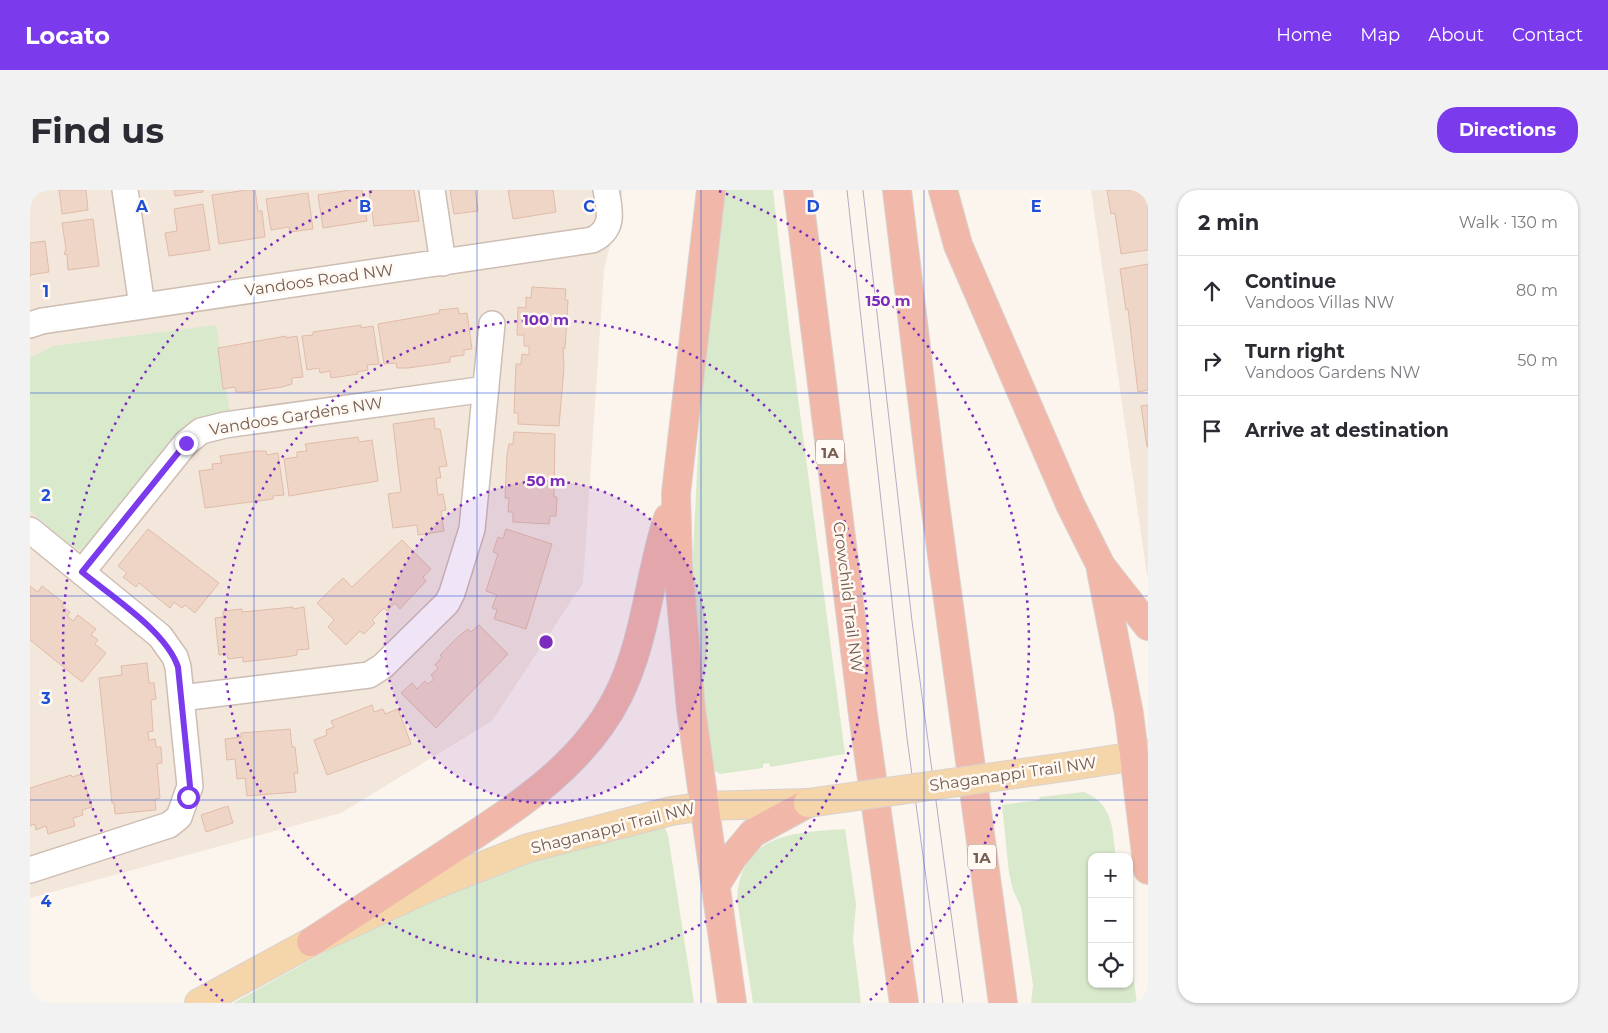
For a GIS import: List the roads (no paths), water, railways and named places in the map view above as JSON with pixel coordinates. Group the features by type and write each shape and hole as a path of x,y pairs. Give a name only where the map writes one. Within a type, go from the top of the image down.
{"highway":[{"path":"711,190 676,493 678,566 691,709 732,1003"},
{"name":"Crowchild Trail NW","path":"798,190 864,724 904,1003"},
{"name":"1A","path":"897,190 953,643 1002,1003"},
{"path":"943,190 958,245 1070,504 1101,566 1148,626"},
{"path":"311,942 509,812 552,779 589,740 617,698 631,667 667,521 676,493"},
{"path":"1101,566 1129,714 1141,755 1148,870"},
{"path":"716,884 733,857 753,833 808,803"}],"main road":[{"name":"Shaganappi Trail NW","path":"200,1003 311,942 434,884 528,848 671,811 706,806 808,803 1141,755"}],"street":[{"path":"125,190 142,306"},
{"path":"432,190 443,263"},
{"name":"Vandoos Road NW","path":"30,325 42,321 592,240 606,231 610,217 606,190"},
{"path":"181,698 369,676 383,666 443,607 452,593 472,529 492,324"},
{"name":"Vandoos Gardens NW","path":"82,572 186,443 201,431 225,425 486,389"},
{"path":"30,530 160,636 169,647 178,667 190,786 179,817 158,830 30,870"}],"tram line":[{"path":"847,190 907,738 943,1003"},
{"path":"863,190 912,621 963,1003"}]}
